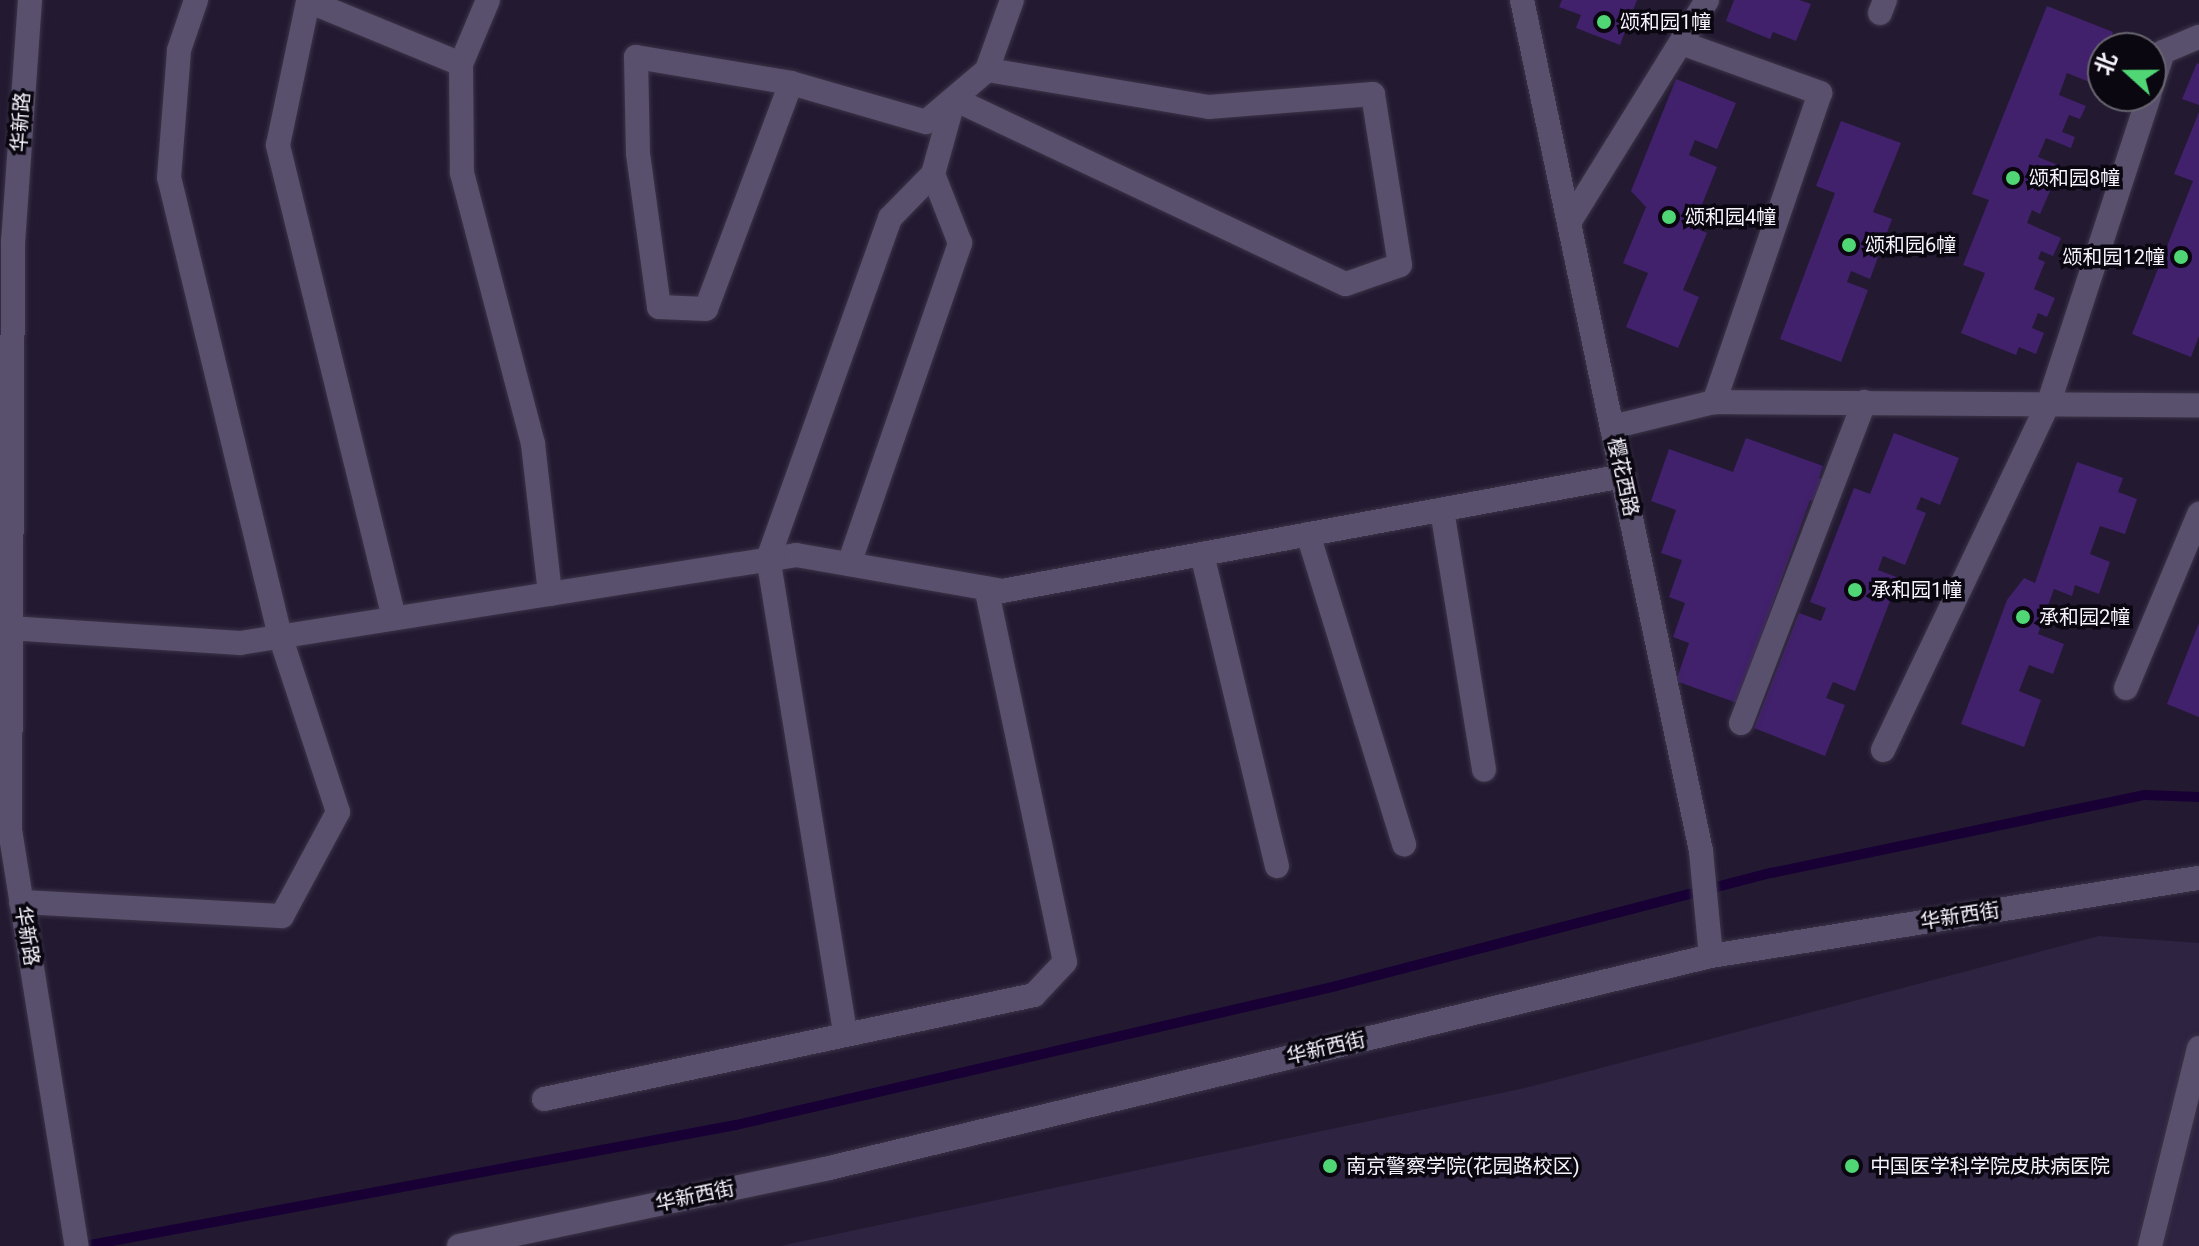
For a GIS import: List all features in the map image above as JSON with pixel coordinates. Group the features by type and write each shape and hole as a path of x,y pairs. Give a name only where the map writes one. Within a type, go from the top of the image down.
{"street":[{"name":"华新路","path":"30,0 13,241 10,830 77,1246"},
{"path":"21,902 282,916 338,812 280,636 169,178 179,50 196,0"},
{"path":"488,0 461,64 462,173 533,444 550,594"},
{"path":"791,83 706,309 659,307 638,153 636,57 791,83 926,122 987,70 1012,0"},
{"name":"樱花西路","path":"1522,0 1701,851 1711,956"},
{"path":"1570,221 1684,44 1707,0"},
{"path":"394,618 278,145 308,1 461,64"},
{"path":"2167,50 2199,37"},
{"path":"1684,44 1820,93 1714,402"},
{"path":"954,99 1346,284 1400,265 1373,94 1209,107 987,70"},
{"path":"845,1032 768,559 890,218 933,174 954,99"},
{"path":"1883,750 2049,402 2144,112"},
{"path":"849,564 960,243 933,174"},
{"path":"1612,427 1714,402 2199,405"},
{"path":"1741,723 1864,402"},
{"path":"9,628 240,643 796,555 1002,591 1623,476"},
{"path":"1442,510 1484,770"},
{"path":"2126,688 2199,514"},
{"path":"1308,534 1404,844"},
{"path":"1202,554 1277,866"},
{"path":"544,1099 845,1032 1034,995 1065,962 986,588"},
{"name":"华新西街","path":"459,1246 825,1169 1711,956 2199,878"},
{"path":"2150,1246 2199,1048"}],"shaded area":[{"name":"中国医学科学院皮肤病医院","path":"2099,936 2199,943 2199,1246 780,1246 1529,1087"}],"building":[{"name":"颂和园1幢","path":"1562,0 1637,0 1620,45 1576,28 1581,15 1559,7"},
{"path":"1734,0 1799,0 1811,4 1796,41 1773,32 1770,39 1726,21"},
{"name":"颂和园8幢","path":"2047,6 2113,32 2087,32 2087,81 2067,73 2059,95 2086,106 2080,119 2069,115 2062,132 2075,137 2071,148 2046,138 2038,157 2065,168 2061,181 2048,175 2043,187 2050,191 2040,214 2032,210 2027,223 2061,238 2053,256 2041,251 2038,259 2045,262 2034,289 2055,298 2047,317 2038,313 2032,328 2044,333 2036,354 2019,347 2016,355 1961,333 1985,273 1963,265 1989,200 1972,194"},
{"path":"2199,64 2199,105 2182,99"},
{"name":"颂和园4幢","path":"1676,79 1736,103 1717,149 1695,140 1689,155 1717,167 1693,227 1707,233 1683,290 1699,297 1678,348 1626,327 1648,273 1623,263 1646,207 1631,191"},
{"name":"颂和园12幢","path":"2199,112 2199,336 2191,357 2132,334 2193,181 2174,174"},
{"name":"颂和园6幢","path":"1841,121 1901,143 1873,212 1892,219 1870,279 1851,271 1847,282 1868,290 1841,362 1780,339 1835,193 1816,186"},
{"name":"承和园1幢","path":"1894,433 1959,458 1940,505 1921,497 1916,509 1926,513 1905,565 1883,556 1878,570 1899,578 1855,691 1833,682 1826,698 1845,705 1825,756 1754,728 1799,613 1821,621 1826,608 1810,602 1854,488 1870,494"},
{"path":"1746,438 1823,466 1819,478 1831,482 1823,505 1810,500 1737,703 1676,681 1689,643 1673,637 1685,603 1669,597 1682,560 1661,553 1676,510 1651,501 1669,449 1733,472"},
{"name":"承和园2幢","path":"2077,462 2123,478 2118,492 2137,499 2125,534 2100,526 2090,554 2110,562 2099,594 2075,585 2072,596 2054,589 2038,634 2064,644 2053,674 2029,665 2019,691 2041,700 2024,747 1961,724 2007,600 2024,578 2035,583"},
{"path":"2199,623 2199,717 2167,704"}],"waterway":[{"path":"85,1246 736,1125 1336,986 1771,873 2145,795 2199,797"}],"place":[{"name":"颂和园1幢","path":"1604,22"},
{"name":"颂和园8幢","path":"2013,178"},
{"name":"颂和园4幢","path":"1669,217"},
{"name":"颂和园6幢","path":"1849,245"},
{"name":"颂和园12幢","path":"2181,257"},
{"name":"承和园1幢","path":"1855,590"},
{"name":"承和园2幢","path":"2023,617"},
{"name":"南京警察学院(花园路校区)","path":"1330,1166"},
{"name":"中国医学科学院皮肤病医院","path":"1852,1166"}]}
